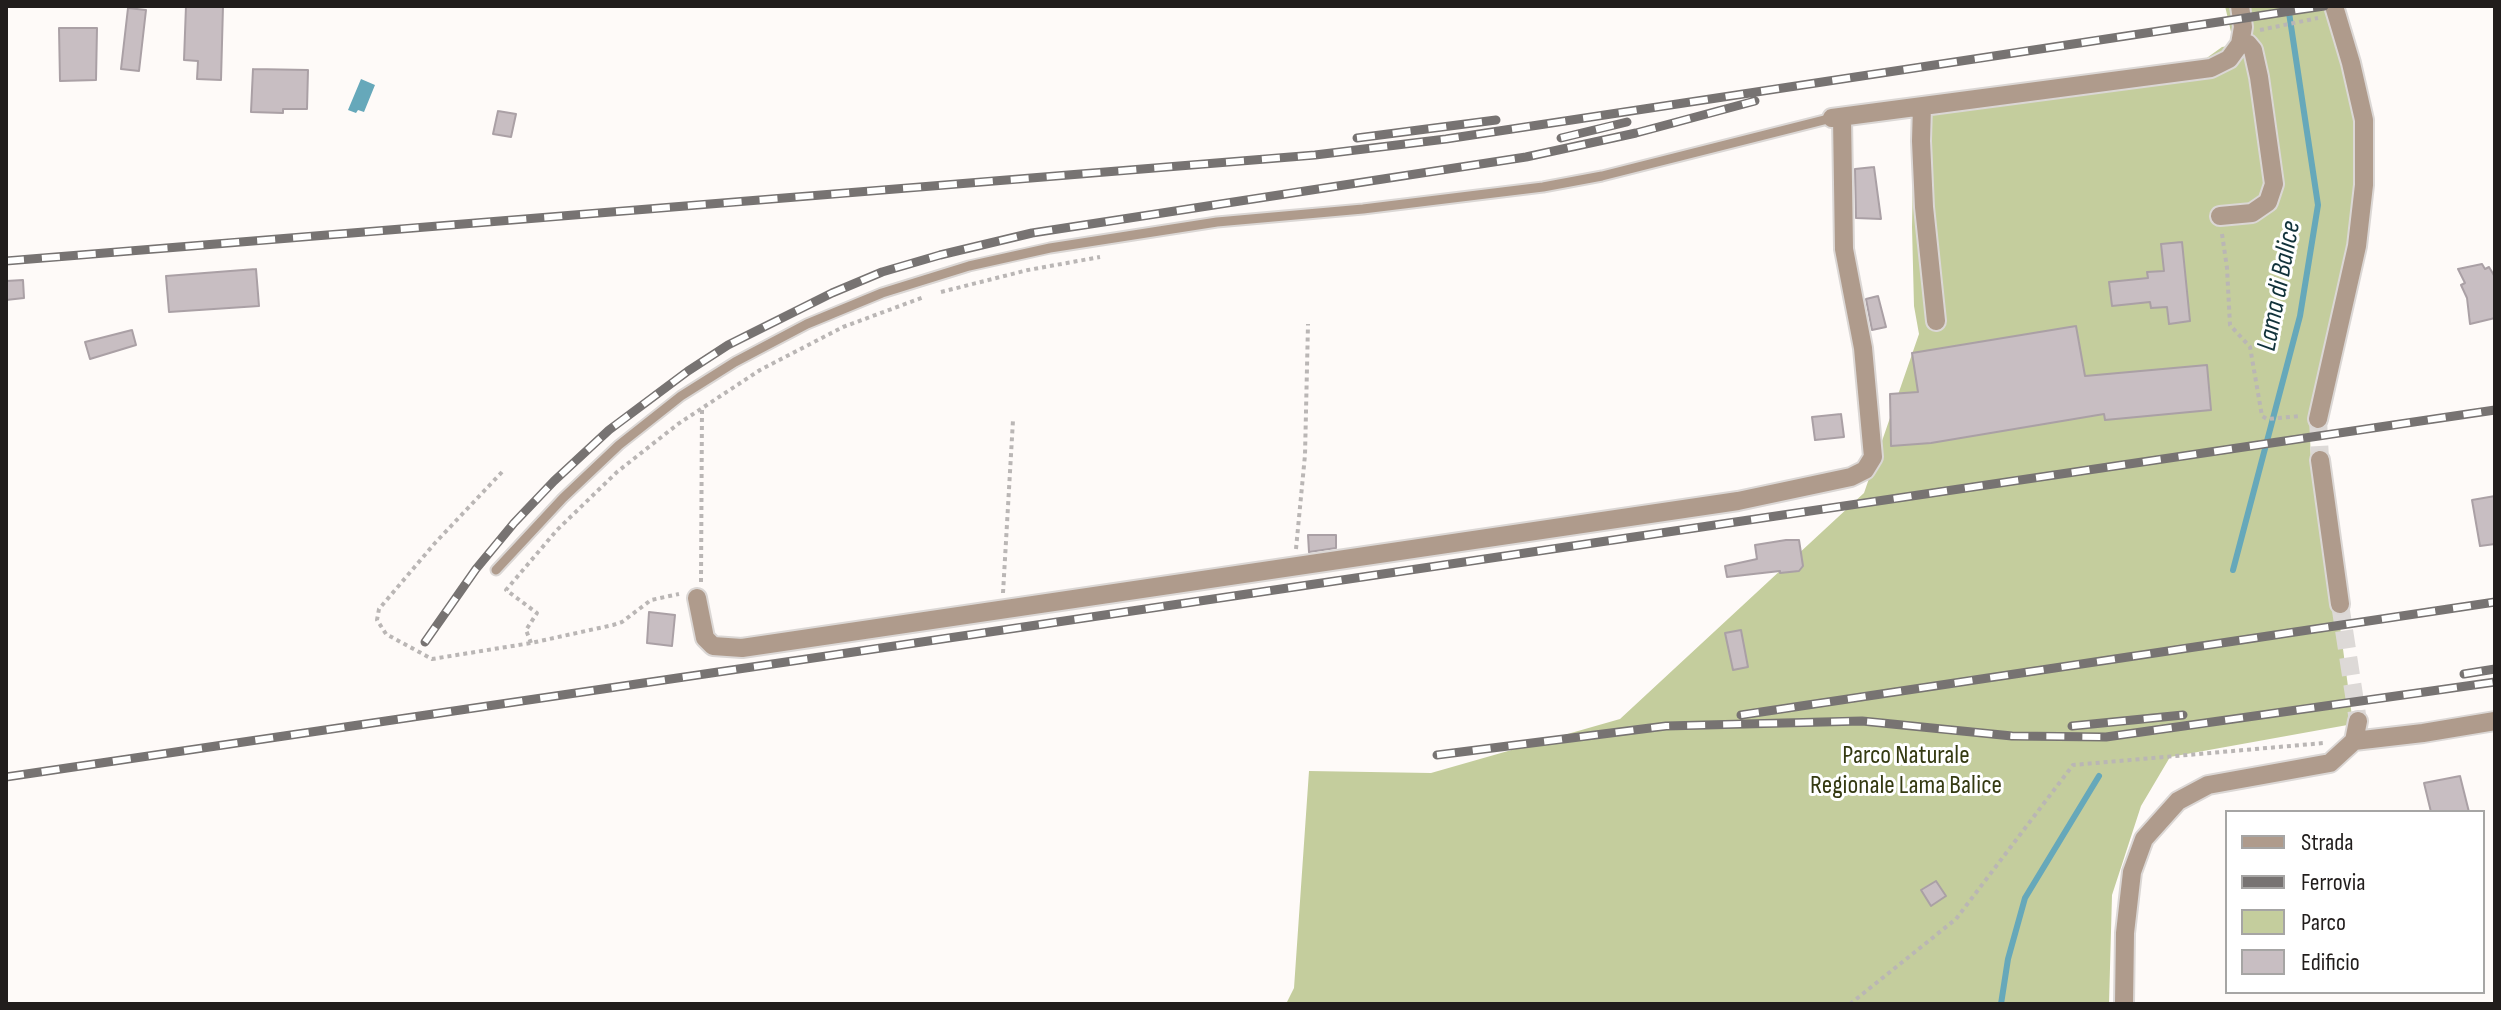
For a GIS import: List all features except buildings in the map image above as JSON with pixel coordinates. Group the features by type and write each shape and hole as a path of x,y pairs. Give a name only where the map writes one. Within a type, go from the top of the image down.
{"street":[{"path":"697,598 705,638 713,646 742,648 1738,501 1851,477 1865,470 1873,457 1863,348 1844,249 1837,117 2211,68 2229,59 2241,38 2240,6"},
{"path":"2318,416 2357,246 2364,185 2364,120 2351,63 2328,12"},
{"path":"2220,216 2252,213 2268,202 2274,184 2253,50 2241,38"},
{"path":"1922,106 1924,207 1936,321"},
{"path":"2320,460 2340,604"},
{"path":"2354,741 2358,721"},
{"path":"2124,1004 2125,933 2132,872 2144,839 2178,801 2208,785 2330,763 2354,741 2495,721"}],"lane":[{"path":"496,570 563,498 619,445 681,396 735,362 807,324 882,293 969,266 1050,248 1217,222 1363,209 1543,187 1602,176 1837,117"}],"path":[{"path":"2241,38 2328,12"},
{"path":"2220,216 2230,325 2250,347 2262,416 2267,419 2318,416"},
{"path":"531,643 526,630 537,613 506,590 557,530 617,472 678,424 760,370 843,327 932,294 1028,270 1102,256"},
{"path":"1294,566 1305,455 1308,324"},
{"path":"502,472 379,609 377,620 386,634 432,659 531,643 613,625 622,622 651,600 687,592 697,598 701,588 702,408"},
{"path":"1002,609 1013,420"},
{"path":"1850,1004 1956,919 2073,765 2354,741"}],"green space":[{"name":"Parco Naturale Regionale Lama Balice","path":"2225,6 2327,6 2355,92 2361,191 2340,346 2310,436 2311,463 2336,558 2339,619 2353,724 2170,757 2141,806 2112,895 2109,1004 1286,1004 1294,988 1309,771 1431,773 1620,719 1864,493 1919,334 1914,306 1912,227 1914,107 2194,67 2222,47 2234,45"}],"water":[{"path":"361,79 375,85 364,112 358,110 356,113 348,110"}],"waterway":[{"name":"Lama di Balice","path":"2233,570 2300,316 2318,205 2288,6"},
{"name":"Lama di Balice","path":"2001,1004 2008,959 2025,898 2099,776"}],"tunnel":[{"path":"2318,419 2320,460"},
{"path":"2340,604 2358,721"}],"railway":[{"path":"6,261 1315,155 1446,139 2324,6"},
{"path":"425,642 476,569 514,523 609,430 728,345 832,293 882,272 1032,233 1526,157 1636,133 1755,101"},
{"path":"1357,138 1496,120"},
{"path":"1561,138 1627,122"},
{"path":"6,777 2495,410"},
{"path":"1741,715 2495,602"},
{"path":"2464,674 2495,669"},
{"path":"1437,755 1666,726 1862,721 2012,736 2106,737 2495,682"},
{"path":"2072,726 2183,715"}]}
